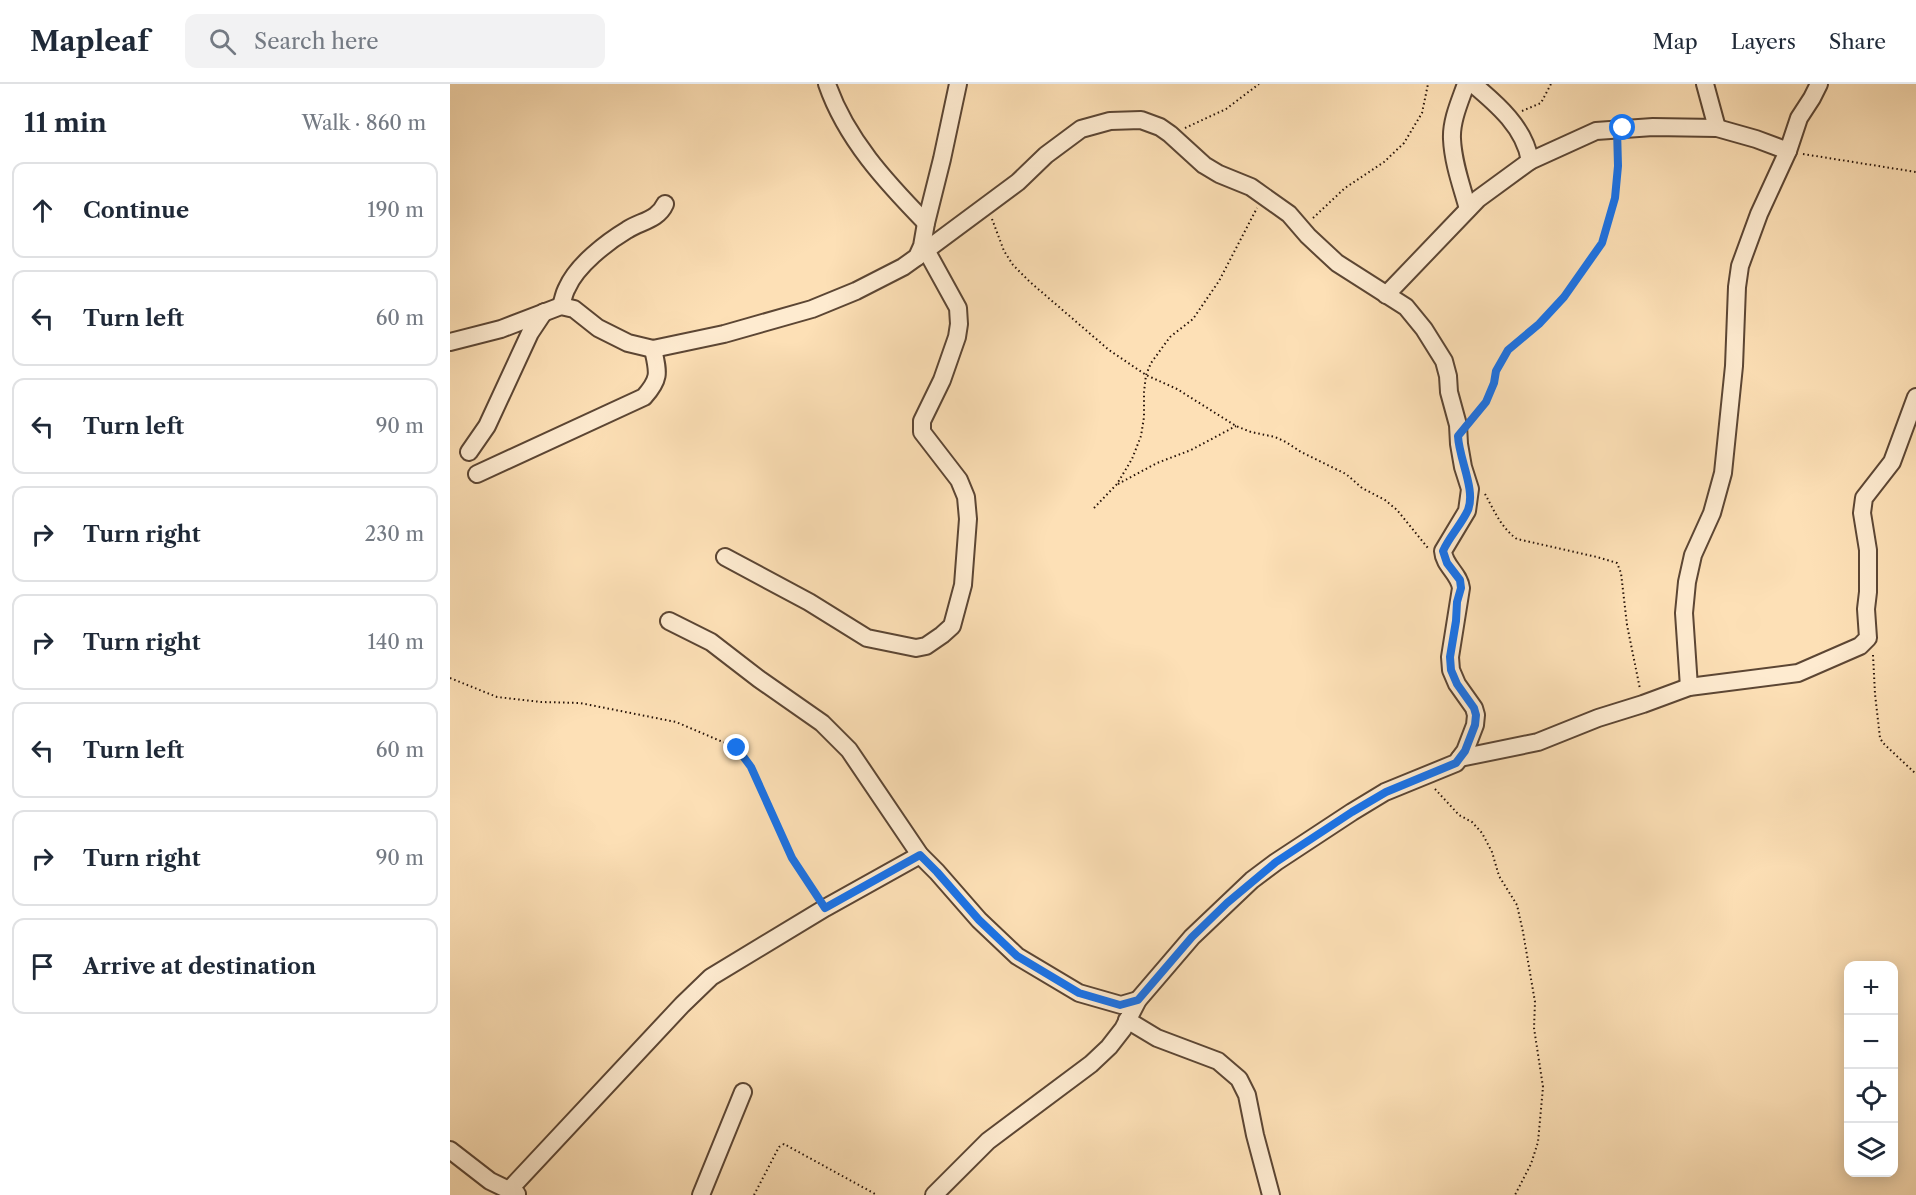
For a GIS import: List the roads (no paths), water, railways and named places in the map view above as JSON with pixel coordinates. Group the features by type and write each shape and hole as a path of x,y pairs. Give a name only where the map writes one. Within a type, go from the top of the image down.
{"street":[{"path":"827,84 844,124 886,183 926,223"},
{"path":"725,557 799,596 867,638 916,648 926,646 952,626 963,585 968,519 966,497 959,480 922,432 922,421 942,380 960,324 958,308 921,253 958,84"},
{"path":"1466,84 1455,116 1452,139 1454,156 1468,209"},
{"path":"1473,84 1508,117 1520,133 1528,150 1530,161"},
{"path":"1706,84 1717,128"},
{"path":"1689,687 1684,613 1687,582 1693,555 1712,513 1723,473 1734,366 1740,266 1759,214 1788,151 1798,118 1819,84"},
{"path":"450,342 501,329 561,306 574,309 598,327 628,343 653,349 724,334 812,309 856,291 903,267 1018,182 1046,155 1081,129 1110,121 1142,120 1170,134 1204,165 1264,196 1289,214 1337,263 1406,307 1424,329 1444,361 1458,425 1463,467 1470,489 1470,503 1467,511 1445,546 1443,556 1460,580 1461,588 1450,657 1451,670 1476,715 1475,725 1465,751 1456,763 1386,792 1368,802 1268,868 1192,937 1138,1000 1109,1047 1091,1064 988,1141 934,1195"},
{"path":"1386,295 1478,199 1530,161 1596,131 1653,127 1717,128 1788,151"},
{"path":"561,306 567,288 585,263 630,228 654,217 662,211 665,204"},
{"path":"469,452 487,426 530,333 545,311"},
{"path":"477,474 644,398 655,385 658,371 653,349"},
{"path":"1460,758 1538,742 1598,718 1689,687 1798,673 1860,645 1868,638 1866,609 1868,550 1862,513 1864,498 1892,462 1916,397"},
{"path":"669,621 711,642 759,680 822,723 849,750 920,855 986,928 1017,956 1079,993 1120,1005 1138,1000"},
{"path":"450,1150 484,1177 514,1192 681,1005 711,977 825,908 920,855"},
{"path":"1127,1020 1157,1038 1218,1061 1239,1079 1247,1095 1271,1195"},
{"path":"701,1195 743,1092"}]}
